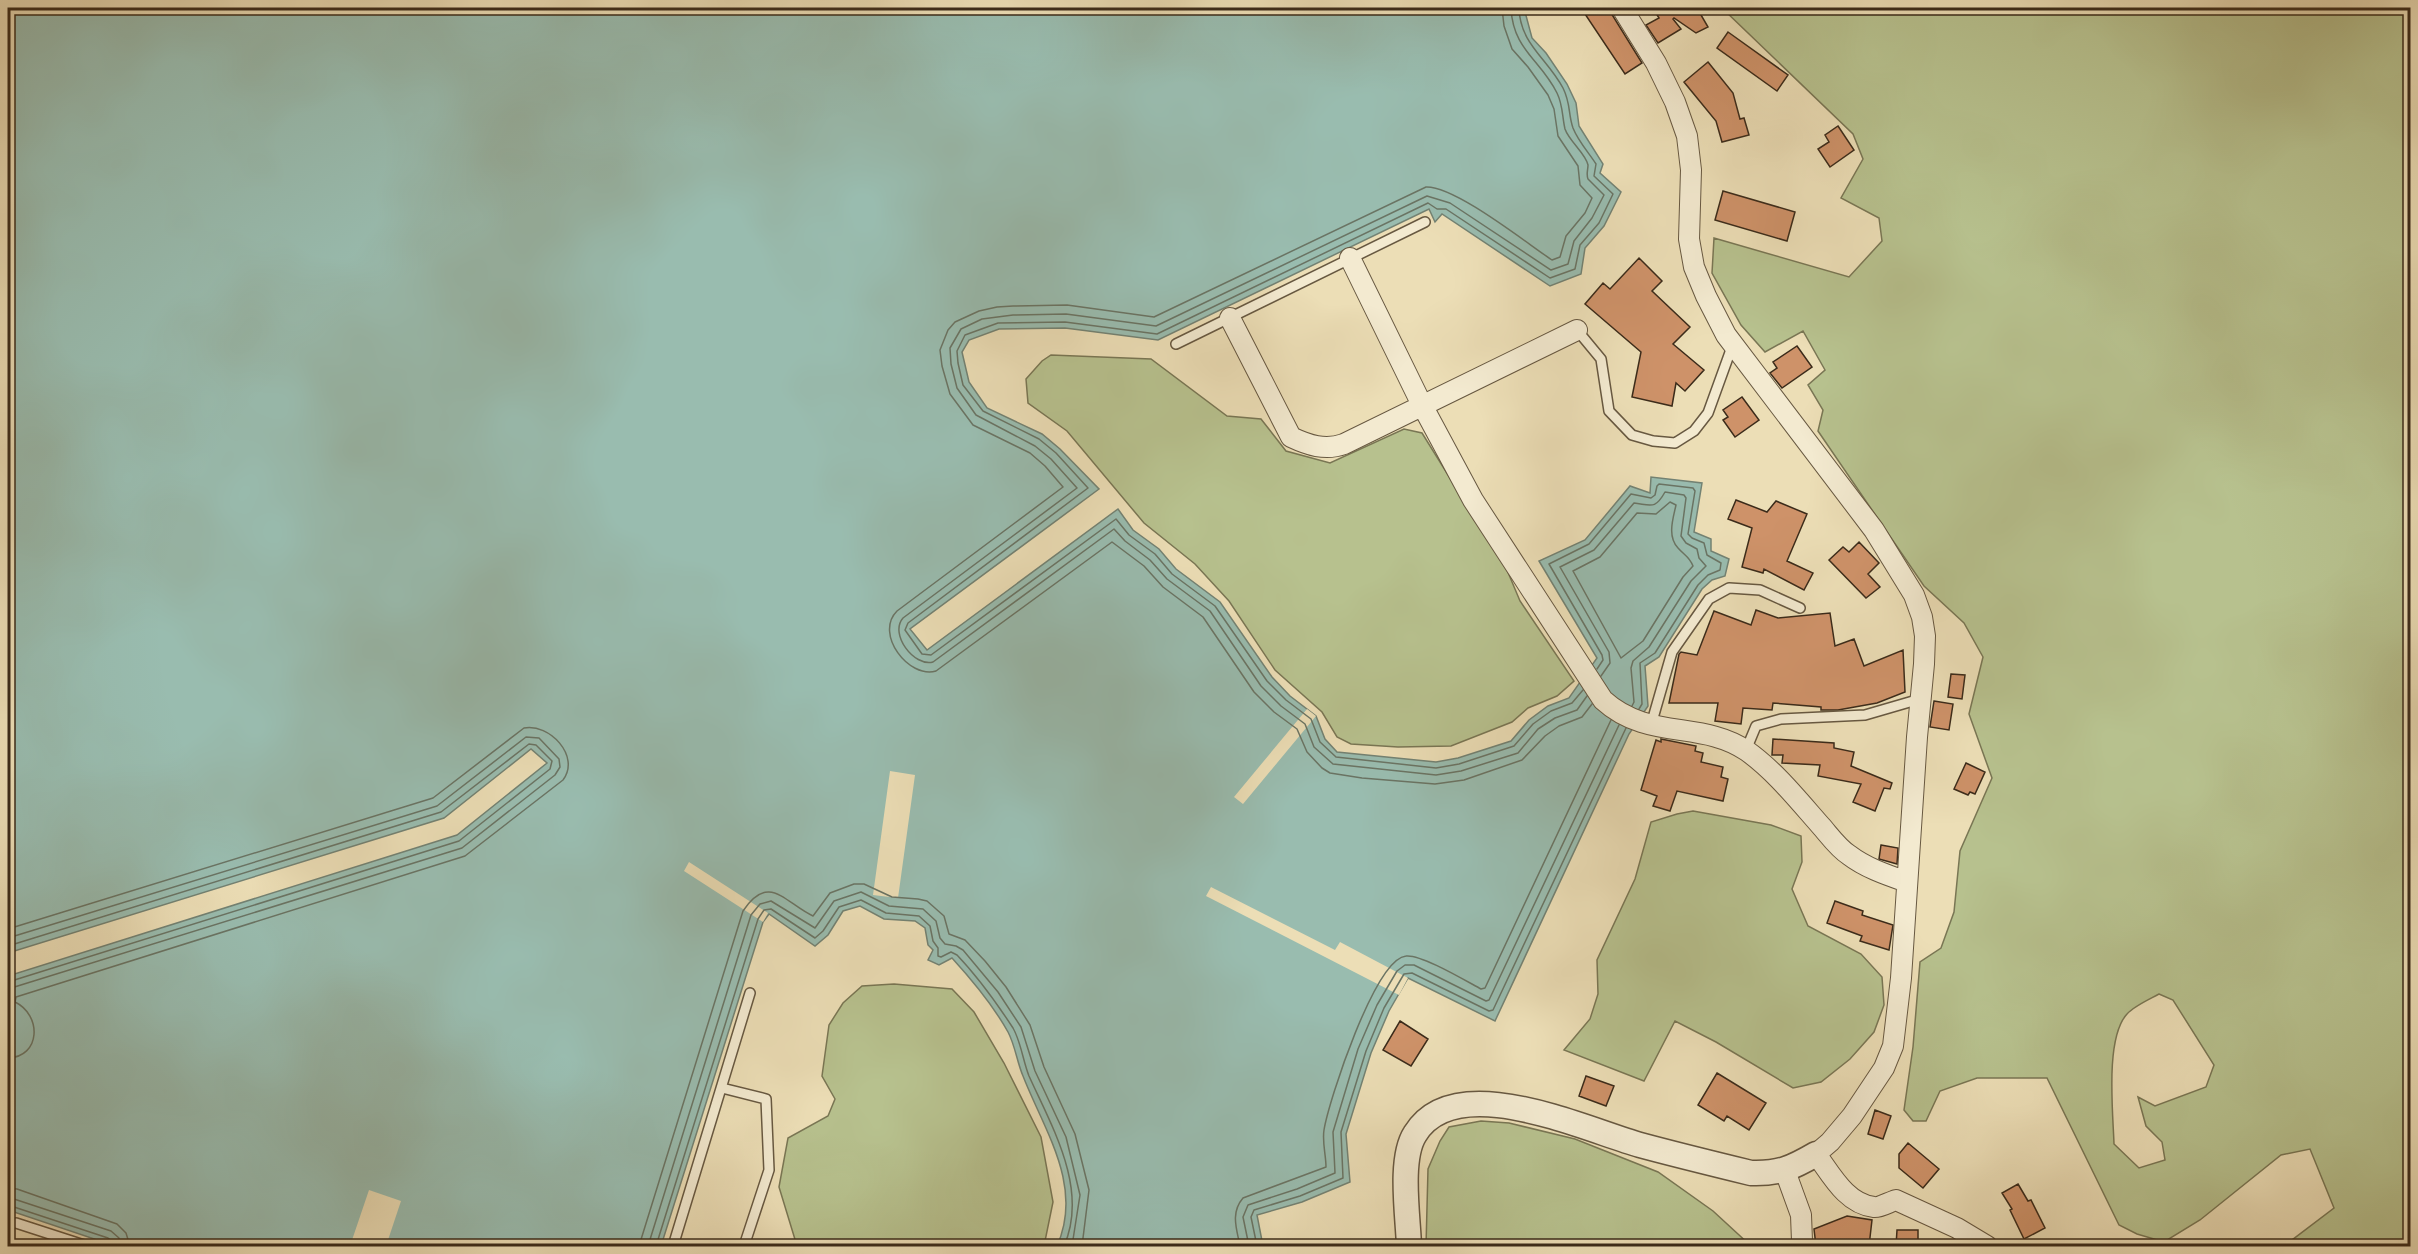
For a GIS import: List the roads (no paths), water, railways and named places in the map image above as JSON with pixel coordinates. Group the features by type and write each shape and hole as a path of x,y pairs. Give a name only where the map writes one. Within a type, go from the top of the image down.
{"street":[{"path":"1409,1246 1407,1158 1413,1136 1426,1118 1441,1109 1460,1104 1501,1105 1562,1119 1638,1145 1750,1173 1769,1174 1785,1171 1816,1154 1830,1142 1852,1116 1884,1068 1893,1047 1901,978 1925,636 1922,617 1914,595 1874,530 1733,344 1706,296 1694,267 1689,239 1691,170 1687,136 1675,102 1622,8"},
{"path":"1350,258 1422,405 1473,500 1603,700 1621,715 1647,725 1696,732 1725,740 1746,750 1775,776 1848,855 1875,871 1907,882"},
{"path":"1230,318 1291,437 1306,444 1325,448 1335,447 1577,330"},
{"path":"1816,1154 1846,1194 1861,1203 1876,1208 1896,1200 1957,1228 1987,1246"},
{"path":"1785,1171 1801,1215 1804,1246"}],"lane":[{"path":"1176,344 1425,222"},
{"path":"1577,330 1601,359 1609,411 1632,435 1653,441 1675,443 1694,431 1708,413 1733,344"},
{"path":"1647,725 1672,652 1709,599 1729,588 1760,590 1800,608"},
{"path":"1746,750 1756,726 1781,719 1865,715 1920,699"},
{"path":"673,1246 750,993"},
{"path":"722,1088 766,1099 769,1170 744,1246"},
{"path":"16,1223 87,1246"}],"water":[{"path":"8,8 1524,8 1532,38 1546,53 1567,84 1576,103 1579,126 1603,164 1600,173 1621,192 1604,226 1585,248 1581,274 1550,286 1442,214 1435,222 1429,209 1158,340 1065,328 999,329 969,340 962,352 969,382 987,408 1042,434 1099,489 910,629 927,650 1118,509 1133,530 1159,549 1176,569 1220,602 1272,677 1290,696 1316,716 1325,739 1337,752 1436,762 1458,758 1511,741 1529,720 1548,706 1569,698 1597,658 1539,561 1585,540 1630,486 1650,493 1651,477 1702,483 1694,532 1711,539 1711,551 1729,559 1725,576 1712,580 1702,589 1659,657 1645,666 1648,706 1629,734 1495,1021 1408,978 1389,1011 1371,1053 1346,1134 1350,1182 1302,1202 1257,1215 1263,1246 1057,1246 1064,1224 1066,1202 1064,1180 1058,1159 1023,1076 1008,1032 968,975 952,958 939,965 928,960 933,950 928,945 925,928 915,921 884,919 860,906 843,911 828,935 815,946 769,914 763,922 661,1246 115,1246 8,1210 8,1039 13,1031 8,1019 8,976 457,835 547,763 531,749 444,818 8,953"}]}
